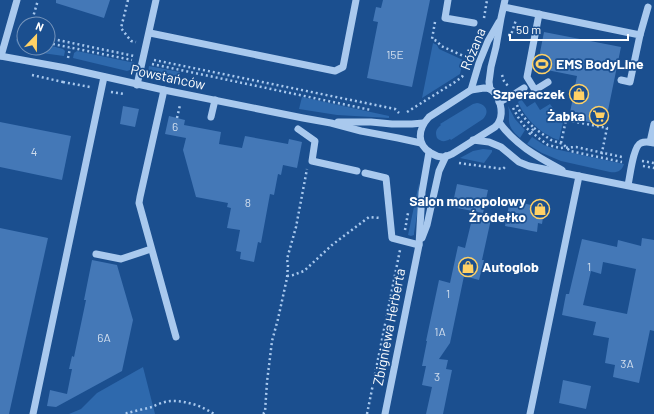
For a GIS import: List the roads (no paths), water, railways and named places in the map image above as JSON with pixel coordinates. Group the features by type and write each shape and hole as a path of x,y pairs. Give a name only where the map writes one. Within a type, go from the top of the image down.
{"street":[{"path":"0,56 17,0"},
{"path":"137,85 150,33 156,0"},
{"path":"150,33 334,71 343,67 356,0"},
{"path":"448,0 445,18 474,23"},
{"path":"505,3 536,13 640,35"},
{"name":"Różana","path":"490,90 488,82 505,3"},
{"path":"621,80 630,82 640,35 648,7"},
{"path":"536,13 527,77 535,90 548,82"},
{"name":"Różana","path":"471,90 488,41 501,18"},
{"name":"Powstańców","path":"0,56 66,68 137,85 303,118 331,122 423,123"},
{"path":"33,414 104,77"},
{"path":"484,88 490,90 496,95 501,106 499,122 495,127 452,154 438,157 428,152 421,143 420,133 423,123 429,117 471,90 484,88"},
{"path":"499,102 509,98 524,88"},
{"path":"164,90 140,197 140,210 176,337"},
{"path":"211,118 215,100"},
{"name":"Powstańców","path":"331,122 361,131 421,143"},
{"path":"499,122 505,131 531,153 568,173"},
{"path":"628,185 637,145 645,142 652,142 654,124"},
{"path":"298,129 315,141 312,161 357,171"},
{"path":"473,140 495,144 520,162 529,166 654,191"},
{"name":"Zbigniewa Herberta","path":"385,414 419,244 422,192 428,152"},
{"name":"Zbigniewa Herberta","path":"419,244 427,225 439,171 446,156"},
{"path":"365,173 386,178 392,238 419,244"},
{"path":"530,414 579,176"},
{"path":"96,254 121,259 152,249"}],"place":[{"name":"EMS BodyLine","path":"542,64"},
{"name":"Szperaczek","path":"579,94"},
{"name":"Żabka","path":"599,116"},
{"name":"Salon monopolowy Źródełko","path":"540,209"},
{"name":"Autoglob","path":"468,267"}]}
